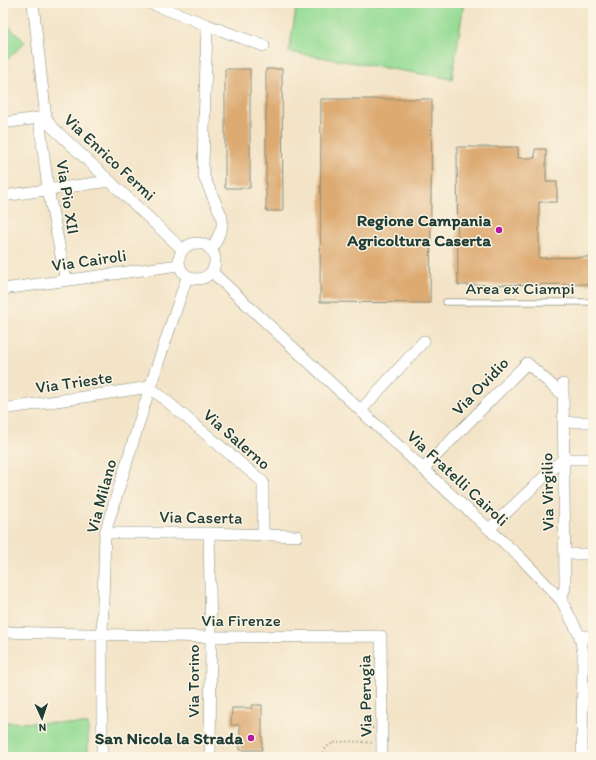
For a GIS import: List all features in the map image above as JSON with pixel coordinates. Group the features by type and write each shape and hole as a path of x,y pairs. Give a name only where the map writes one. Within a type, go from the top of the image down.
{"street":[{"name":"Via Enrico Fermi","path":"33,3 43,118 183,250"},
{"path":"150,3 264,46"},
{"path":"207,25 203,165 204,177 222,217 222,227 212,251"},
{"path":"3,123 43,118"},
{"name":"Via Pio XII","path":"43,118 48,189 66,281"},
{"path":"3,196 110,181"},
{"path":"194,243 201,244 207,246 212,251 215,261 212,272 207,277 194,279 187,277 181,270 179,265 179,257 188,245 194,243"},
{"name":"Via Cairoli","path":"3,289 179,265"},
{"name":"Via Fratelli Cairoli","path":"212,272 521,558 561,600 580,636 583,653 582,757"},
{"name":"Via Milano","path":"102,757 102,635 105,533 150,388 187,277"},
{"path":"361,410 424,341"},
{"name":"Via Ovidio","path":"423,468 526,363 563,395"},
{"name":"Via Virgilio","path":"561,600 565,587 563,384"},
{"name":"Via Trieste","path":"3,409 150,388"},
{"name":"Via Salerno","path":"150,388 264,482 263,535"},
{"path":"563,422 593,422"},
{"path":"489,529 563,459 593,459"},
{"name":"Via Caserta","path":"105,533 209,533 297,536"},
{"name":"Via Torino","path":"209,533 210,757"},
{"path":"565,554 593,554"},
{"name":"Via Firenze","path":"3,632 210,637 381,636"},
{"name":"Via Perugia","path":"381,636 382,757"},
{"path":"580,636 593,636"}],"lane":[{"name":"Area ex Ciampi","path":"446,302 593,302"}],"path":[{"path":"322,757 328,746 337,742 382,743"}],"green space":[{"path":"297,3 464,3 452,79 289,52"},
{"path":"3,21 25,42 3,64"},
{"path":"3,722 88,724 88,757 3,757"}],"building":[{"path":"225,69 250,69 250,188 225,188"},
{"path":"266,69 282,69 283,211 266,211"},
{"path":"321,99 432,99 430,303 320,302"},
{"name":"Regione Campania Agricoltura Caserta","path":"457,147 518,147 518,158 535,158 535,149 546,149 546,182 557,182 557,202 539,202 539,258 593,257 593,284 458,285"},
{"name":"San Nicola la Strada","path":"252,705 262,705 262,750 240,750 240,725 231,725 232,708 252,708"}],"place":[{"name":"Regione Campania Agricoltura Caserta","path":"499,230"},
{"name":"San Nicola la Strada","path":"251,738"}]}
